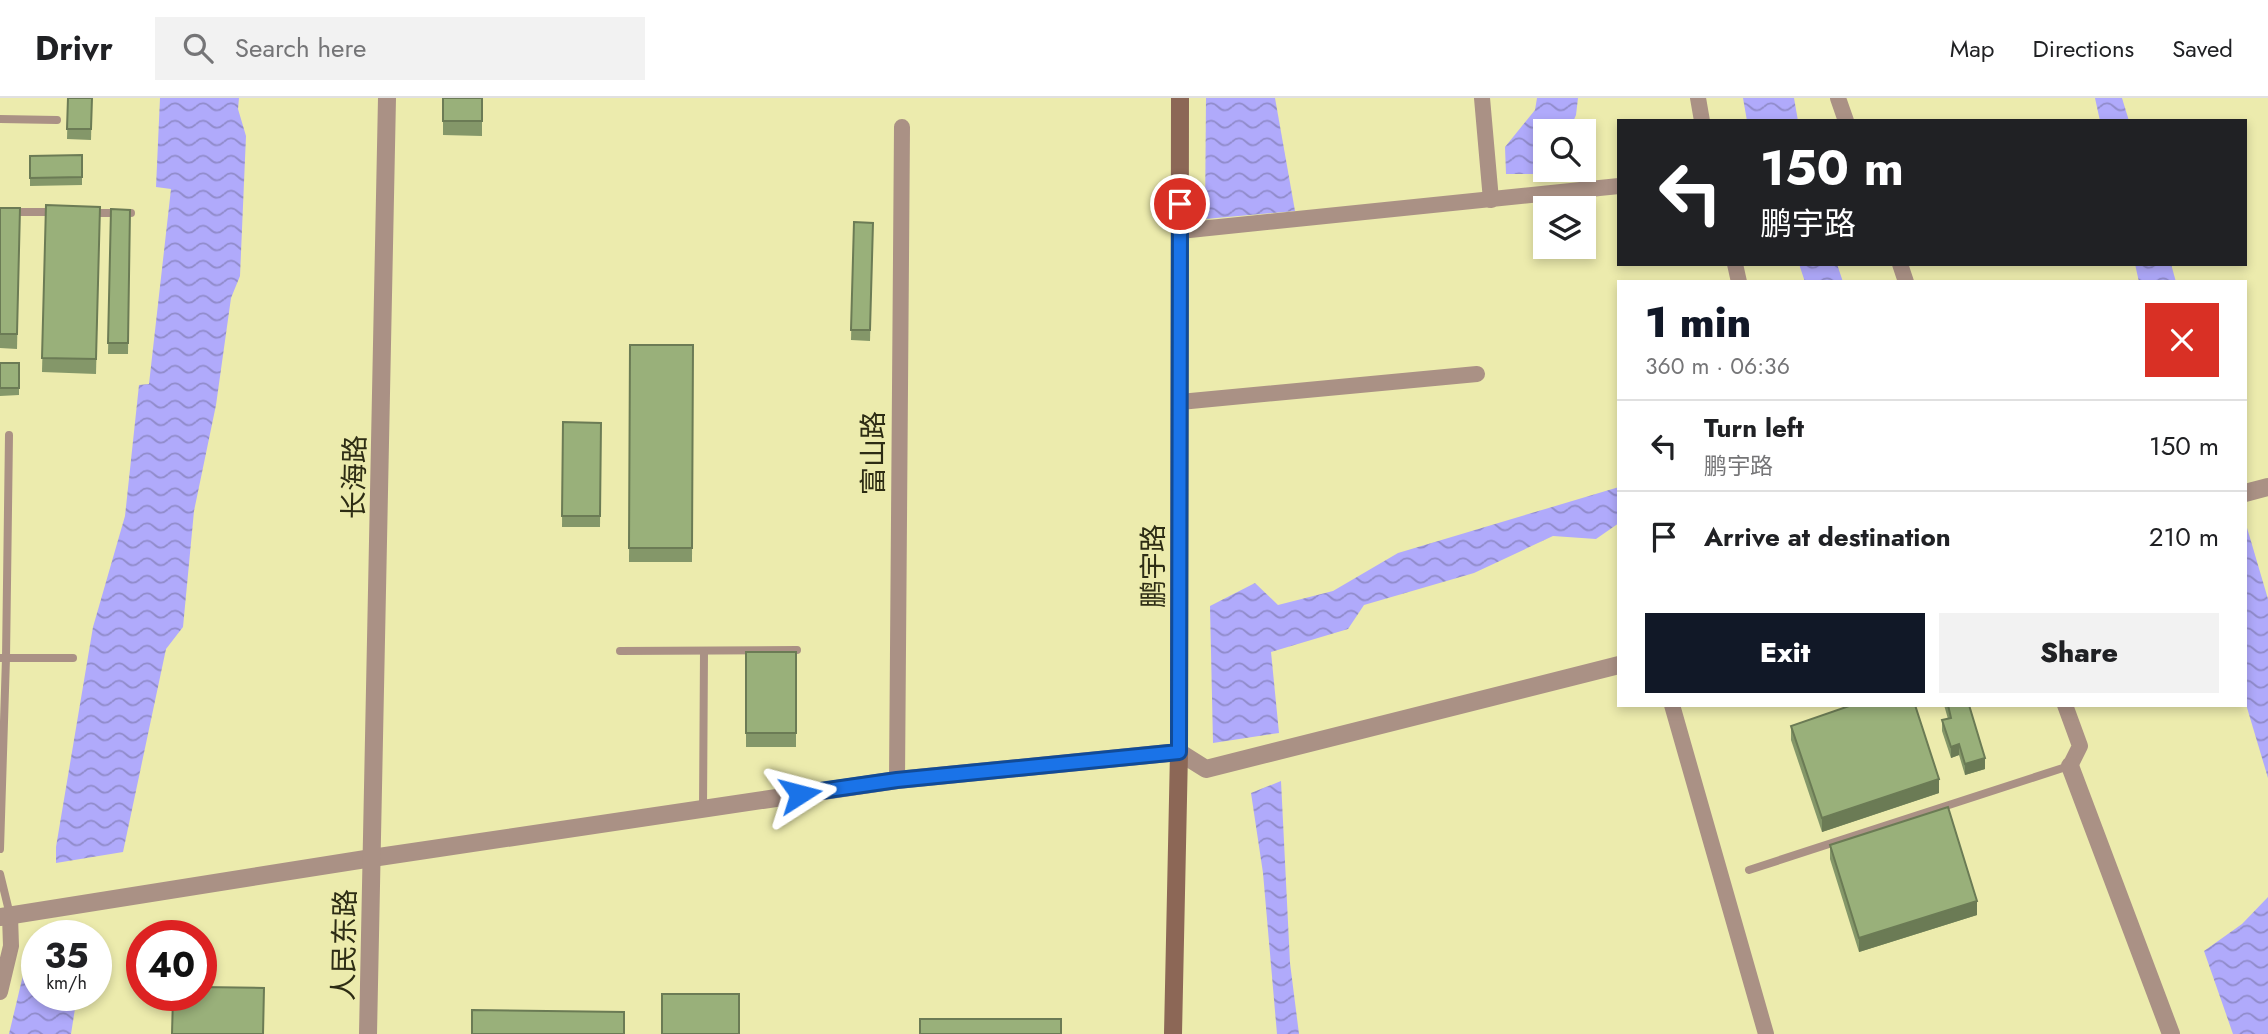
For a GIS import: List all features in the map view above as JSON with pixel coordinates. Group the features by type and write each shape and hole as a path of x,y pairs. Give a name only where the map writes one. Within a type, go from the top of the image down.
{"main road":[{"name":"鹏宇路","path":"1173,1034 1179,752 1180,98"}],"street":[{"name":"长海路","path":"372,858 387,98"},
{"path":"1482,98 1491,200"},
{"path":"1698,98 1702,119"},
{"path":"1838,98 1845,119"},
{"name":"富山路","path":"897,780 902,127"},
{"path":"1180,231 1617,186"},
{"path":"1180,402 1477,374"},
{"path":"2247,492 2268,487"},
{"path":"0,992 11,946 5,917 372,858 897,780 1179,752 1206,769 1617,666"},
{"path":"1673,707 1766,1034"},
{"path":"2066,707 2080,746 2070,766 2171,1034"},
{"name":"人民东路","path":"368,1034 372,858"}],"lane":[{"path":"0,118 57,120"},
{"path":"0,212 66,213"},
{"path":"79,213 131,213"},
{"path":"0,849 9,435"},
{"path":"620,651 797,650"},
{"path":"703,808 704,651"},
{"path":"3,658 73,659"},
{"path":"1749,870 2070,766"},
{"path":"0,874 5,917"}],"water":[{"path":"160,98 239,98 238,109 246,136 240,276 231,298 216,405 194,511 183,627 166,649 123,852 56,863 56,847 93,627 125,516 139,385 149,384 171,189 156,187"},
{"path":"1206,98 1275,98 1295,211 1205,219"},
{"path":"1537,98 1578,98 1574,119 1533,119 1533,174 1506,174 1505,147 1535,110"},
{"path":"1743,98 1794,98 1798,119 1747,119"},
{"path":"2095,98 2122,98 2128,119 2100,119"},
{"path":"1800,266 1838,266 1842,280 1804,280"},
{"path":"2135,266 2172,266 2175,280 2139,280"},
{"path":"1617,488 1617,524 1596,539 1553,536 1474,573 1364,605 1348,629 1271,652 1279,733 1213,743 1210,606 1255,583 1278,605 1333,591 1398,553"},
{"path":"2247,528 2268,599 2268,778 2247,707"},
{"path":"1281,781 1290,963 1299,1034 1277,1034 1263,873 1251,793"},
{"path":"2268,897 2268,1034 2233,1034 2204,951 2242,924"},
{"path":"21,984 21,1011 75,1011 71,1034 9,1034"}],"building":[{"path":"68,98 92,98 91,129 67,129"},
{"path":"443,98 482,98 482,121 443,121"},
{"path":"82,155 82,177 30,178 30,156"},
{"path":"46,205 100,207 96,359 42,358"},
{"path":"0,208 20,208 17,334 0,334"},
{"path":"111,209 130,210 128,343 108,343"},
{"path":"854,222 873,223 870,330 851,330"},
{"path":"630,345 693,345 692,548 629,548"},
{"path":"0,363 19,363 19,388 0,388"},
{"path":"563,422 601,423 600,516 562,516"},
{"path":"746,652 796,652 796,733 746,733"},
{"path":"1846,707 1916,707 1939,779 1822,818 1791,726"},
{"path":"1948,707 1970,707 1985,758 1965,764 1959,744 1951,747 1942,720 1951,718"},
{"path":"1948,807 1977,901 1859,938 1830,845"},
{"path":"217,987 264,988 263,1034 172,1034 173,1011 217,1011"},
{"path":"662,994 739,994 739,1034 662,1034"},
{"path":"472,1010 624,1012 624,1034 472,1034"},
{"path":"920,1019 1061,1019 1061,1034 920,1034"}],"route":[{"path":"800,794 897,780 1179,752 1180,204"}]}
